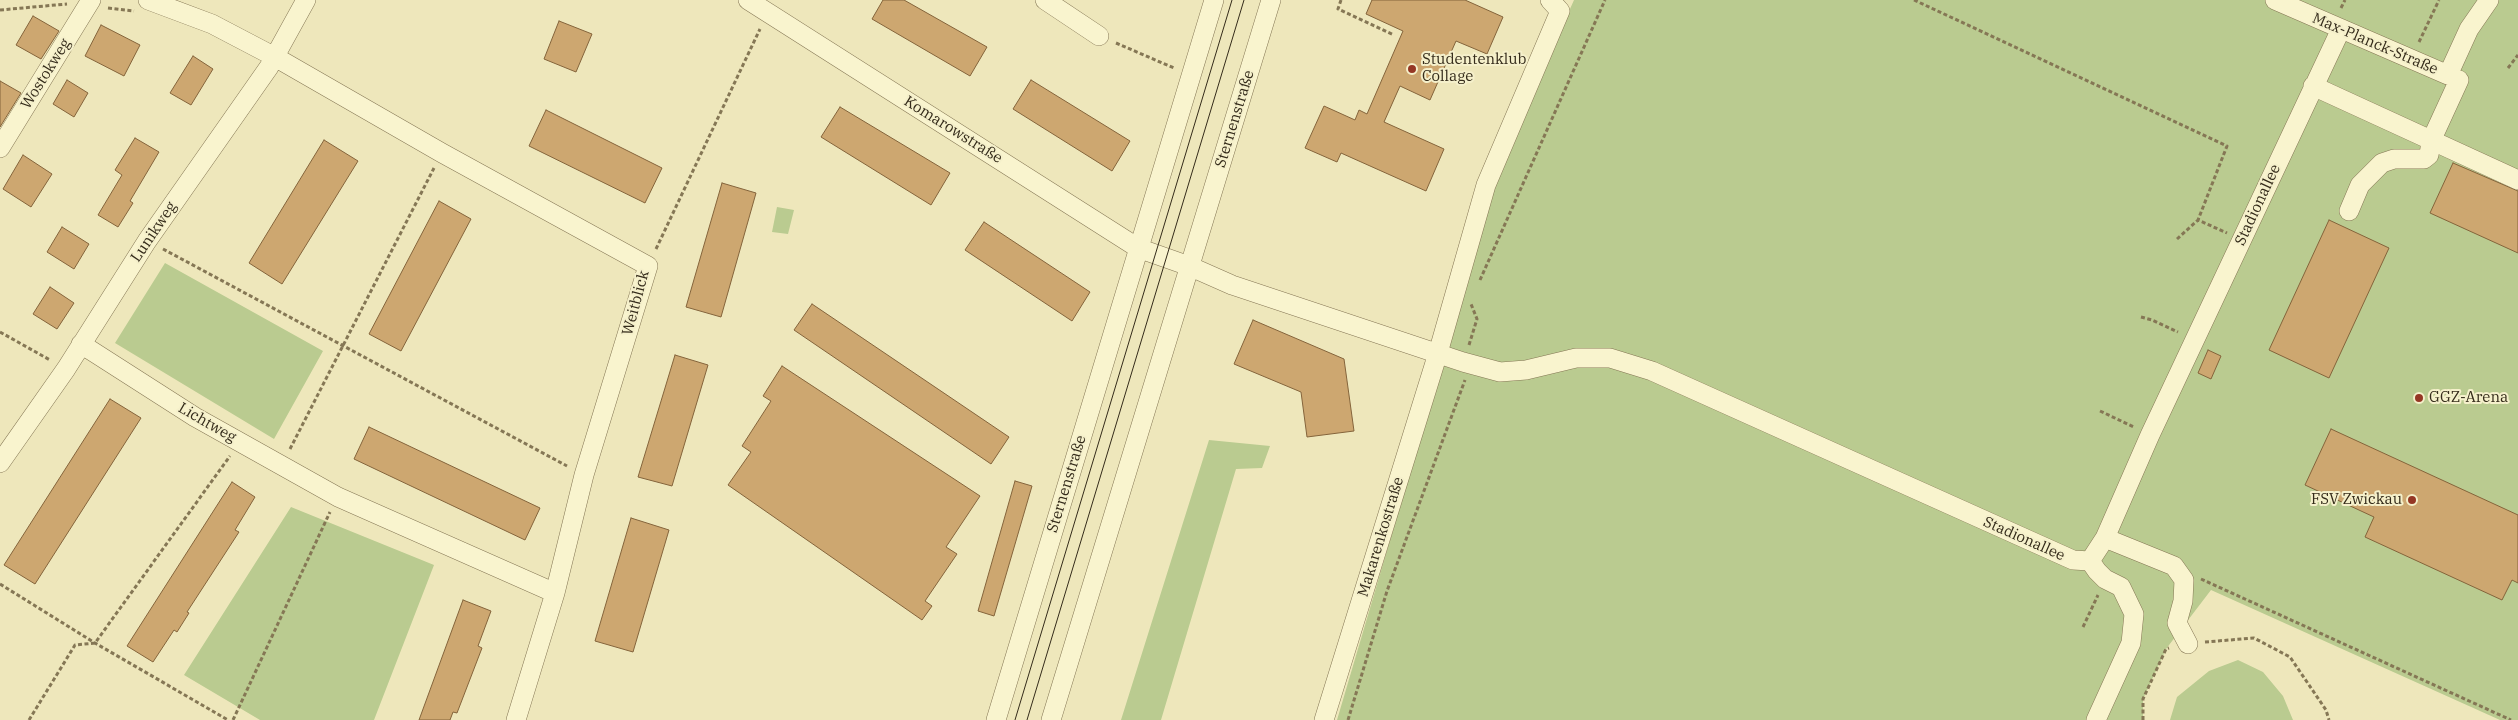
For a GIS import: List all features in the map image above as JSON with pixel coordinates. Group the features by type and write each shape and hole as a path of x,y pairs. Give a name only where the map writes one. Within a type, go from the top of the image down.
{"street":[{"path":"148,0 212,24 275,57"},
{"name":"Lunikweg","path":"0,463 66,369 147,241 275,57 306,0"},
{"name":"Komarowstraße","path":"748,0 770,6 1138,248"},
{"path":"1045,0 1099,36"},
{"name":"Sternenstraße","path":"996,720 1214,0"},
{"name":"Sternenstraße","path":"1051,720 1272,0"},
{"name":"Max-Planck-Straße","path":"2275,0 2453,78"},
{"path":"2349,211 2360,185 2382,163 2394,159 2424,158 2429,155 2431,141 2469,29 2489,0"},
{"name":"Wostokweg","path":"0,148 90,3"},
{"name":"Makarenkostraße","path":"1324,720 1438,353 1486,185 1555,6"},
{"name":"Stadionallee","path":"1438,353 1500,372 1526,370 1576,358 1610,358 1652,371 2073,560 2090,561 2105,538 2194,340 2341,29"},
{"name":"Weitblick","path":"275,57 442,153 648,266 584,475 555,593 516,720"},
{"path":"2313,86 2518,180"},
{"path":"1138,248 1189,266 1232,285 1438,353"},
{"name":"Lichtweg","path":"81,344 195,417 338,497 555,593"},
{"path":"2105,538 2174,566 2184,580 2183,601 2177,623 2188,644"},
{"path":"2090,561 2096,571 2105,579 2121,587 2134,614 2134,629 2131,643 2096,720"}],"path":[{"path":"1341,0 1338,9 1394,35"},
{"path":"1914,0 2227,146 2198,220 2177,240"},
{"path":"2419,42 2439,0"},
{"path":"0,10 90,3"},
{"path":"648,266 770,6"},
{"path":"1099,36 1191,75"},
{"path":"2508,68 2518,55"},
{"path":"281,466 442,153"},
{"path":"2198,220 2242,240"},
{"path":"147,241 584,475"},
{"path":"2141,317 2152,320 2194,340"},
{"path":"0,332 66,369"},
{"path":"2100,410 2150,435"},
{"path":"95,644 240,442"},
{"path":"233,720 338,497"},
{"path":"2174,566 2511,720"},
{"path":"2083,627 2105,579"},
{"path":"0,584 95,644 228,720"},
{"path":"2144,720 2143,699 2166,649 2188,644 2254,638 2290,657 2326,710 2329,720"},
{"path":"29,720 74,645 95,644"}],"green space":[{"path":"1574,0 2518,0 2518,720 2500,720 2211,590 2166,649 2143,699 2143,720 1337,720 1501,164"},
{"path":"777,207 794,210 788,234 772,232"},
{"path":"165,263 323,351 274,439 115,343"},
{"path":"1209,440 1270,446 1262,468 1236,469 1161,720 1121,720"},
{"path":"291,507 434,565 374,720 260,720 184,675"},
{"path":"2238,660 2263,672 2283,696 2293,720 2170,720 2177,697 2209,671"}],"building":[{"path":"883,0 904,0 987,47 970,76 872,19"},
{"path":"1372,0 1465,0 1503,17 1487,54 1456,41 1430,100 1400,86 1384,122 1444,149 1426,191 1341,153 1337,162 1305,148 1324,106 1355,120 1359,110 1367,114 1403,31 1366,14"},
{"path":"33,16 59,31 41,59 16,45"},
{"path":"559,21 592,34 576,72 544,59"},
{"path":"101,25 140,45 124,76 85,56"},
{"path":"193,56 213,69 191,105 170,93"},
{"path":"67,80 88,93 74,117 53,104"},
{"path":"1031,80 1130,141 1112,171 1013,109"},
{"path":"0,81 21,93 0,127"},
{"path":"840,107 950,173 931,205 821,137"},
{"path":"546,110 662,168 645,203 529,146"},
{"path":"135,138 159,152 130,201 133,203 118,227 98,215 122,175 115,170"},
{"path":"324,140 358,161 282,284 249,263"},
{"path":"23,155 52,174 31,207 3,189"},
{"path":"2453,163 2518,191 2518,253 2430,213"},
{"path":"722,183 756,193 721,317 686,307"},
{"path":"439,201 471,219 401,351 369,334"},
{"path":"2329,220 2389,248 2329,378 2269,350"},
{"path":"984,222 1090,292 1072,321 965,250"},
{"path":"62,227 89,244 74,269 47,252"},
{"path":"50,287 74,303 57,329 33,314"},
{"path":"812,304 1009,437 991,464 794,330"},
{"path":"1253,320 1344,359 1354,431 1307,437 1301,392 1234,364"},
{"path":"2208,350 2221,356 2211,379 2198,373"},
{"path":"675,355 708,365 672,486 638,477"},
{"path":"782,366 980,496 946,547 957,554 925,601 932,606 922,620 728,485 751,452 742,446 771,401 763,396"},
{"path":"110,399 141,418 35,584 4,565"},
{"path":"369,427 540,508 525,540 354,459"},
{"name":"FSV Zwickau","path":"2331,429 2518,515 2518,583 2512,580 2502,600 2365,537 2374,517 2305,485"},
{"path":"1015,481 1032,486 994,616 978,611"},
{"path":"232,482 255,497 235,530 239,532 187,612 189,613 177,632 174,630 153,662 127,646"},
{"path":"631,518 669,530 633,652 595,641"},
{"path":"463,600 491,611 478,646 482,648 457,713 453,712 450,720 419,720"}],"tram line":[{"path":"1015,720 1232,0"},
{"path":"1027,720 1244,0"}],"place":[{"name":"Studentenklub Collage","path":"1412,69"},
{"name":"GGZ-Arena","path":"2419,398"},
{"name":"FSV Zwickau","path":"2412,500"}]}
